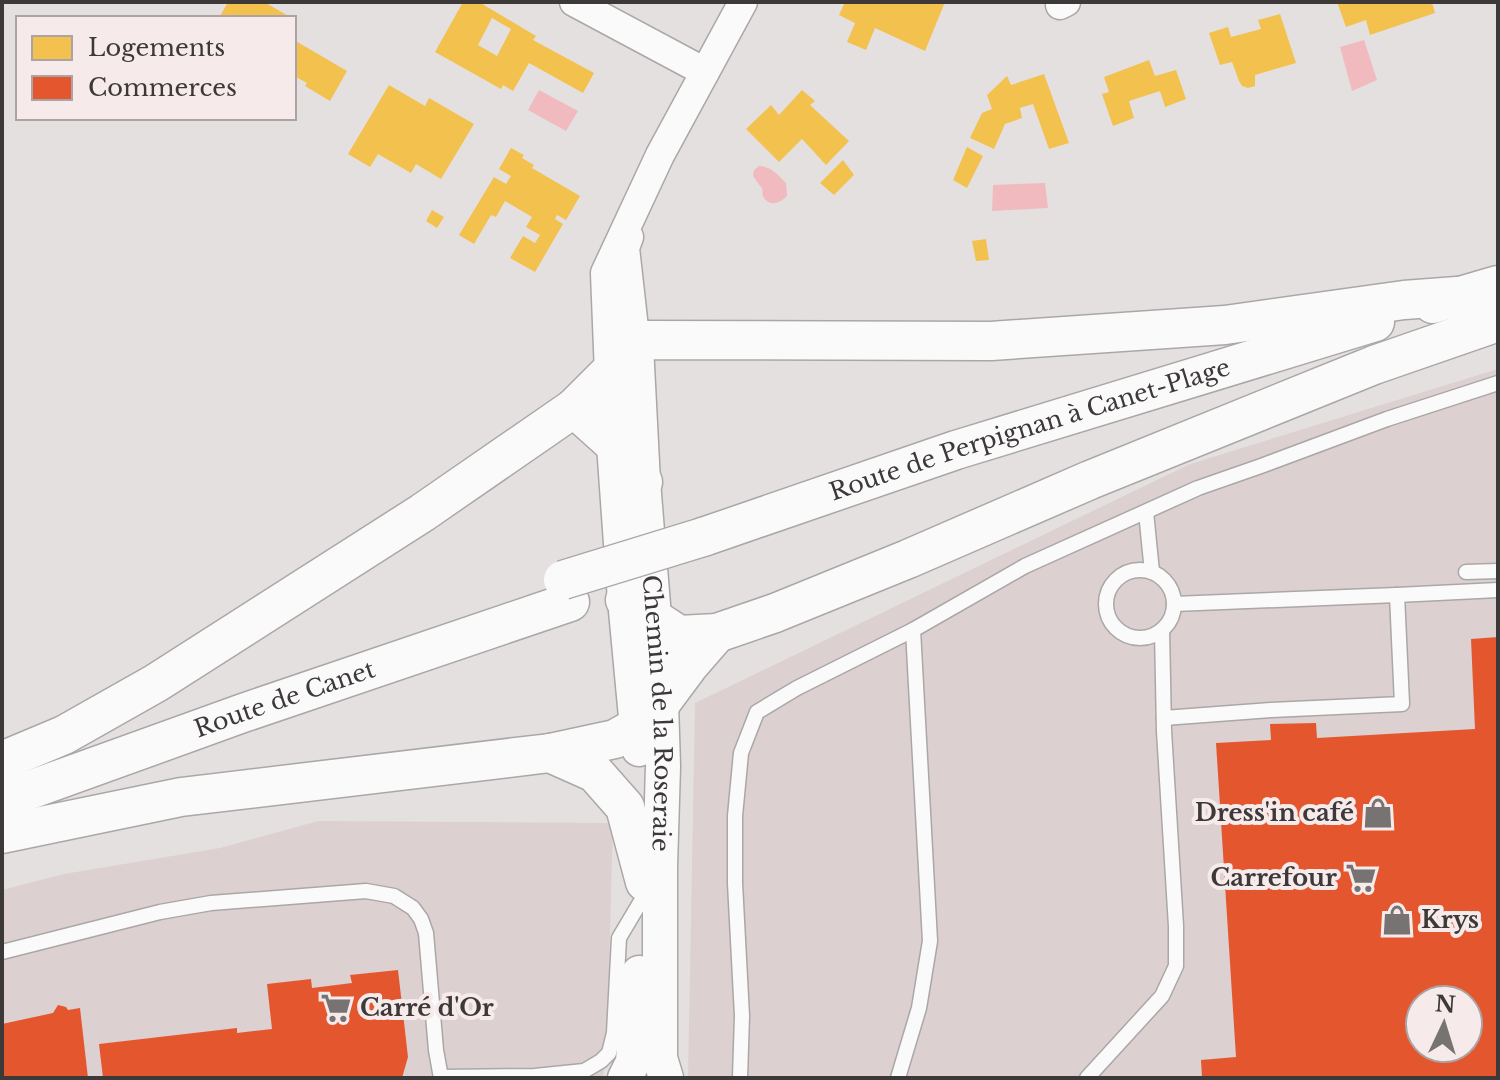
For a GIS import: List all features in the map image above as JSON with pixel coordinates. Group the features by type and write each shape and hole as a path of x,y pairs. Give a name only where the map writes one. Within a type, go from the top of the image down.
{"main road":[{"name":"Route de Perpignan à Canet-Plage","path":"705,548 956,450 1498,285"},
{"path":"2,761 64,735 156,683 422,513 574,408 645,340 991,341 1225,325 1404,300 1457,296"},
{"name":"Route de Perpignan à Canet-Plage","path":"566,591 1267,371 1498,312"},
{"path":"640,610 679,635 717,633 775,613 1374,365 1498,322"},
{"path":"574,408 613,443 643,482"},
{"name":"Route de Canet","path":"2,783 371,648 566,591"},
{"name":"Route de Canet","path":"2,800 566,591"},
{"path":"2,834 181,797 550,753 615,739 649,714 717,633"},
{"path":"550,753 595,773 625,807 645,889"}],"street":[{"path":"574,2 705,72"},
{"path":"609,374 605,273 660,155 743,2"},
{"path":"636,346 625,248 660,155"},
{"name":"Chemin de la Roseraie","path":"636,346 643,482 640,610"},
{"name":"Chemin de la Roseraie","path":"609,374 613,443 640,610 649,714 643,806 645,889 633,1062 625,1078"},
{"name":"Chemin de la Roseraie","path":"649,714 663,766 660,1058 666,1078"}],"lane":[{"path":"740,1078 742,1016 735,816 741,753 757,712 797,688 913,630 1025,566 1198,488 1387,419 1498,383"},
{"path":"1146,512 1152,572"},
{"path":"1141,570 1152,572 1168,584 1174,604 1173,614 1162,630 1153,636 1132,637 1114,627 1106,608 1106,596 1119,577 1129,571 1141,570"},
{"path":"1466,572 1498,571"},
{"path":"1174,604 1498,590"},
{"path":"1164,718 1402,704 1397,595"},
{"path":"898,1078 919,1008 930,941 913,630"},
{"path":"1087,1078 1162,996 1176,966 1162,630"},
{"path":"2,952 160,912 211,903 366,891 394,896 413,908 426,933 441,1077 535,1076 584,1071 609,1053 614,1033 619,938 645,889"}],"shaded area":[{"path":"1364,40 1377,80 1352,91 1340,47"},
{"path":"539,90 578,111 566,131 528,110"},
{"path":"759,166 771,170 786,183 787,196 784,199 775,203 765,200 762,188 753,176"},
{"path":"1045,183 1048,208 992,211 993,185"},
{"path":"1498,369 1498,1078 688,1078 695,703 1190,464"},
{"name":"Carré d'Or","path":"318,821 613,823 607,1042 603,1078 2,1078 2,890 64,874 220,848"}],"building: Logements":[{"path":"228,2 264,2 288,16 220,16"},
{"path":"463,2 479,2 536,36 533,40 594,73 583,93 529,63 513,91 503,85 501,89 435,52","holes":["492,18 511,29 497,56 478,45"]},
{"path":"845,2 945,2 925,51 875,28 866,50 847,42 855,23 839,15"},
{"path":"1337,2 1432,2 1435,13 1370,35 1366,20 1346,27"},
{"path":"1280,14 1296,63 1255,75 1255,86 1242,86 1232,62 1220,65 1209,33 1228,27 1231,37 1261,29 1258,20"},
{"path":"296,41 347,71 330,101 305,86 307,83 296,77"},
{"path":"1149,60 1155,76 1176,70 1186,99 1165,107 1160,91 1129,101 1134,118 1113,126 1102,94 1109,92 1104,77"},
{"path":"1044,74 1069,143 1049,149 1033,104 1020,108 1022,118 1005,124 994,149 970,138 982,113 992,109 987,95 1007,76 1011,85"},
{"path":"389,85 425,106 429,98 474,124 441,179 416,164 411,173 378,154 370,167 348,154"},
{"path":"802,90 815,101 810,105 849,141 826,165 802,139 779,162 746,129 771,105 779,115"},
{"path":"967,147 983,156 967,188 953,180"},
{"path":"511,148 524,155 522,158 534,165 532,168 580,196 566,220 557,215 555,219 563,224 535,272 510,258 523,236 535,243 540,235 526,227 532,217 505,201 496,217 491,215 474,244 459,235 494,177 506,184 511,176 499,169"},
{"path":"843,160 854,175 834,195 820,183"},
{"path":"432,210 444,217 437,228 426,221"},
{"path":"986,239 989,260 976,261 972,241"}],"building: Commerces":[{"name":"Carrefour","path":"1498,637 1498,1078 1202,1078 1201,1060 1236,1057 1216,743 1271,740 1270,724 1316,723 1317,738 1475,729 1471,639"},
{"name":"Carré d'Or","path":"398,970 408,1057 402,1078 103,1078 99,1044 237,1028 237,1033 272,1029 267,984 311,979 312,988 352,983 350,975"},
{"path":"58,1005 68,1010 80,1008 88,1078 2,1078 2,1024 53,1013"}],"place":[{"name":"Dress'in café","path":"1378,813"},
{"name":"Carrefour","path":"1361,878"},
{"name":"Krys","path":"1397,920"},
{"name":"Carré d'Or","path":"336,1008"}]}
